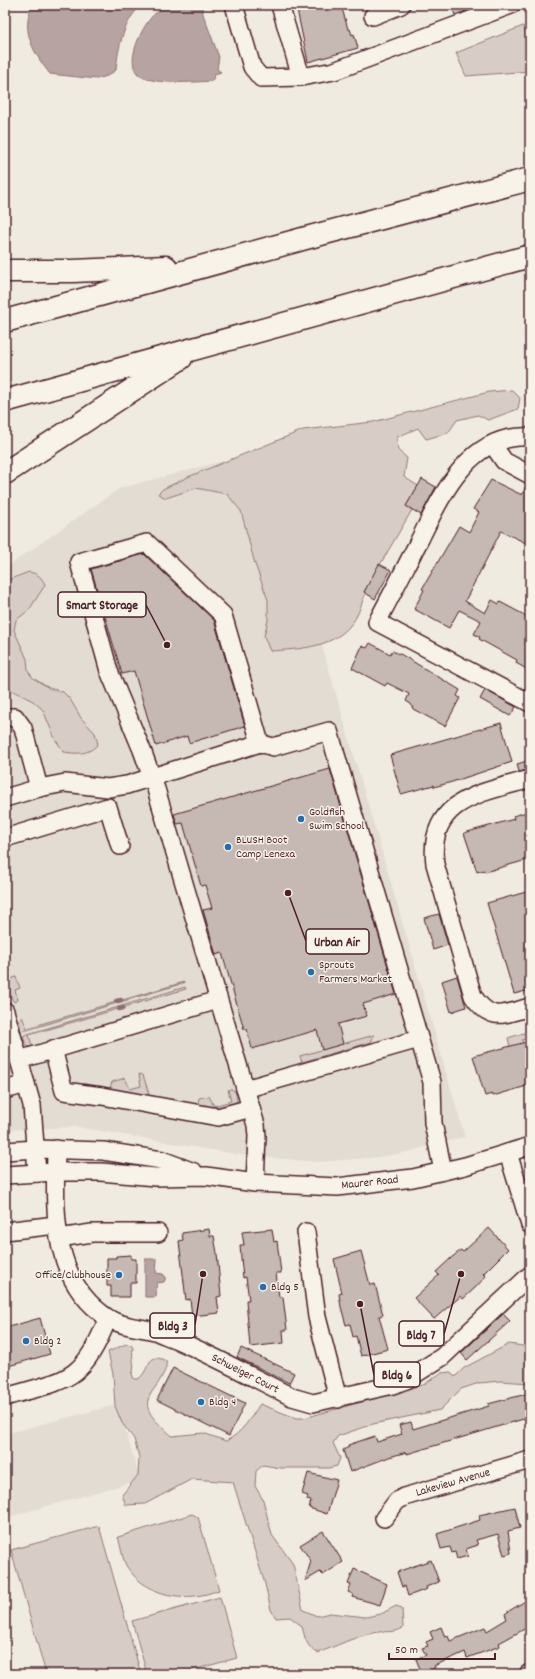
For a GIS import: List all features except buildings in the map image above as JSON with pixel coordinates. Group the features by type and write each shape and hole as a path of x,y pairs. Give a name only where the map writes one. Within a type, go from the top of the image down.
{"highway":[{"path":"5,321 530,179"},
{"path":"5,401 530,256"},
{"path":"5,271 73,271 204,266"},
{"path":"5,474 196,348"}],"street":[{"path":"234,5 252,67 260,78 301,77 334,71 511,5"},
{"path":"280,5 301,77"},
{"path":"373,16 401,5"},
{"path":"530,437 509,439 493,445 469,460 453,478 377,622 530,703"},
{"path":"493,445 504,461 530,475"},
{"path":"256,1183 257,1136 245,1089 152,777 109,671 79,562 147,543 223,615 260,743"},
{"path":"5,717 15,717 23,728 39,788"},
{"path":"5,798 39,788 64,783 108,788 127,785 260,743 273,747 329,731 432,1082 433,1123 443,1171"},
{"path":"530,779 473,796 456,805 445,815 438,827 434,853 435,864 473,996 484,1010 500,1015 530,1007"},
{"path":"108,788 108,807 120,846"},
{"path":"5,838 108,807"},
{"path":"19,1060 218,1000"},
{"path":"5,1011 32,1105 37,1173"},
{"path":"245,1089 419,1038"},
{"path":"52,1050 64,1091 102,1096 218,1117 250,1108"},
{"path":"5,1090 26,1084"},
{"name":"Maurer Road","path":"5,1175 55,1172 101,1172 154,1177 206,1176 256,1183 337,1187 413,1178 530,1146"},
{"name":"Maurer Road","path":"5,1151 36,1149 103,1151 162,1160 206,1176"},
{"name":"Schweiger Court","path":"56,1149 55,1172 57,1232 67,1267 74,1283 82,1295 108,1318 123,1324 154,1331 179,1341 305,1402 313,1403 338,1399 393,1385 420,1373 442,1357 530,1275"},
{"path":"508,1153 530,1225"},
{"path":"5,1231 158,1233"},
{"path":"306,1232 316,1317 338,1399"},
{"path":"5,1397 58,1382 72,1375 88,1360 108,1318"},
{"name":"Lakeview Avenue","path":"384,1518 397,1501 404,1497 530,1460"}],"shaded area":[{"path":"37,5 142,5 126,26 120,43 116,70 107,76 97,79 50,74 39,59 28,34 29,16 32,7"},
{"path":"169,5 202,5 203,14 219,57 217,69 221,72 215,74 212,81 161,82 143,77 137,73 133,61 139,37 146,24 152,17"},
{"path":"523,26 530,45 530,71 466,76 456,53"},
{"path":"512,390 520,398 518,409 488,420 478,415 457,420 448,433 426,439 418,428 397,437 398,450 407,458 404,477 418,486 406,506 412,510 364,592 366,593 355,619 347,629 338,636 317,645 306,648 270,651 264,636 268,620 268,600 255,564 241,511 227,494 196,488 166,498 158,494 163,489 188,477 303,430 373,422 489,392"},
{"path":"265,450 465,1137 399,1154 371,1158 317,1162 241,1155 77,1127 5,1130 5,568 120,488"},
{"path":"29,572 39,576 45,585 29,610 16,620 14,630 27,659 28,671 33,678 49,688 63,692 70,699 81,718 95,733 98,744 87,752 64,752 55,739 43,710 33,701 5,687 5,581"},
{"path":"16,977 20,988 15,990 18,1000 14,1002 10,994 9,984 11,979"},
{"path":"184,982 21,1031 19,1022 22,1017 27,1028"},
{"path":"185,987 186,989 29,1035 32,1046 29,1047 26,1045 23,1036 28,1034"},
{"path":"527,1032 529,1037 522,1040 523,1044 510,1047 508,1038"},
{"path":"374,1035 371,1042 302,1062 300,1056"},
{"path":"139,1074 143,1075 149,1094 147,1096 110,1088 112,1082 125,1078 130,1089 141,1086"},
{"path":"231,1089 235,1091 237,1099 235,1104 211,1108 198,1103 199,1098 209,1096 214,1106 231,1101 228,1090"},
{"path":"145,1259 157,1259 156,1273 163,1274 166,1277 164,1282 157,1283 156,1297 145,1297"},
{"path":"126,1344 131,1345 133,1348 134,1368 132,1374 134,1379 138,1379 142,1376 149,1363 155,1358 160,1358 166,1361 165,1371 150,1394 148,1408 154,1419 172,1436 203,1433 226,1441 241,1430 260,1404 296,1418 304,1418 423,1385 441,1373 451,1372 455,1377 464,1368 509,1344 530,1347 530,1383 500,1381 479,1383 461,1389 440,1410 373,1424 338,1436 333,1443 340,1458 337,1466 329,1468 281,1468 263,1465 256,1471 255,1486 263,1500 272,1535 293,1564 303,1610 317,1616 330,1613 366,1617 381,1614 396,1606 402,1608 403,1628 396,1631 377,1632 352,1639 318,1653 308,1645 302,1626 290,1617 276,1618 271,1610 265,1584 233,1482 192,1479 145,1504 126,1505 122,1495 138,1475 139,1457 134,1439 122,1423 115,1406 113,1374 108,1352"},
{"path":"118,1404 140,1480 5,1518 5,1434"},
{"path":"192,1514 198,1517 219,1590 207,1594 181,1596 168,1595 145,1585 135,1577 125,1564 118,1537"},
{"path":"99,1526 141,1674 46,1674 11,1550"},
{"path":"220,1597 237,1658 178,1674 147,1674 132,1621"}],"waterway":[{"path":"116,1001 121,1000"},
{"path":"119,1009 123,1008"}],"place":[{"name":"Smart Storage","path":"167,645"},
{"name":"Goldfish Swim School","path":"301,819"},
{"name":"BLUSH Boot Camp Lenexa","path":"228,847"},
{"name":"Urban Air","path":"288,893"},
{"name":"Sprouts Farmers Market","path":"311,972"},
{"name":"Bldg 3","path":"203,1274"},
{"name":"Bldg 7","path":"461,1274"},
{"name":"Office/Clubhouse","path":"119,1275"},
{"name":"Bldg 5","path":"263,1287"},
{"name":"Bldg 6","path":"360,1304"},
{"name":"Bldg 2","path":"26,1341"},
{"name":"Bldg 4","path":"201,1402"}]}
